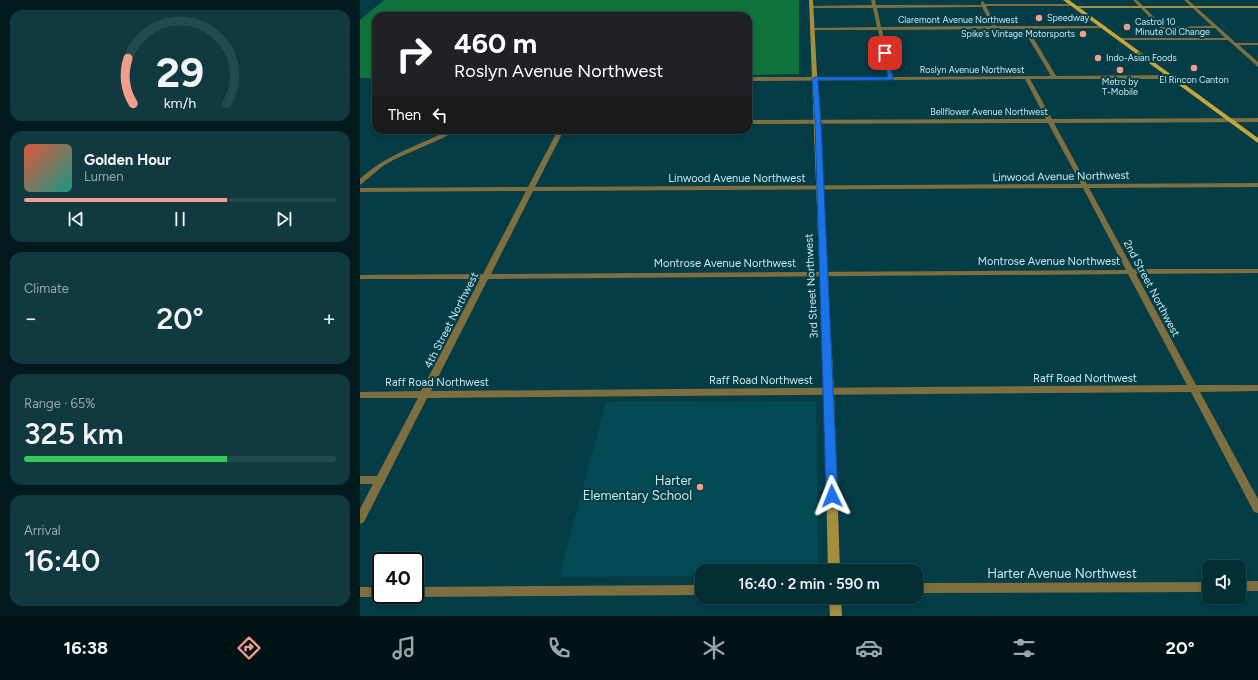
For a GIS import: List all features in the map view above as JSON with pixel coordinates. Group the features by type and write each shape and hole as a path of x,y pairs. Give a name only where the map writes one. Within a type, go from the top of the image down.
{"main road":[{"path":"1066,0 1258,141"}],"street":[{"path":"873,0 891,78"},
{"path":"981,0 995,28"},
{"path":"1135,0 1163,28 1216,28"},
{"path":"1186,0 1258,65"},
{"path":"811,3 875,6 983,5 1258,7"},
{"name":"3rd Street Northwest","path":"811,3 818,122 829,392 834,564"},
{"name":"Claremont Avenue Northwest","path":"812,29 1104,27"},
{"path":"1025,28 1055,78"},
{"path":"1120,39 1229,39"},
{"path":"1235,44 1258,44"},
{"name":"Roslyn Avenue Northwest","path":"752,79 1171,77"},
{"name":"2nd Street Northwest","path":"1027,78 1258,509"},
{"name":"Bellflower Avenue Northwest","path":"752,122 1258,120"},
{"path":"360,183 372,171 387,160 444,134"},
{"name":"4th Street Northwest","path":"360,519 559,134"},
{"name":"Linwood Avenue Northwest","path":"360,190 1258,185"},
{"name":"Montrose Avenue Northwest","path":"360,277 1258,271"},
{"name":"Raff Road Northwest","path":"360,395 1258,388"},
{"path":"360,480 380,480"},
{"path":"1246,586 1258,586"},
{"name":"Harter Avenue Northwest","path":"923,588 1202,587"},
{"path":"424,592 695,590"},
{"path":"360,592 372,592"},
{"path":"835,604 836,616"}],"shaded area":[{"name":"Harter Elementary School","path":"816,401 818,564 695,564 695,576 559,577 606,402"}],"green space":[{"path":"384,0 799,0 799,74 752,75 752,12 372,12 372,78 360,78 360,20"}],"place":[{"name":"Speedway","path":"1039,18"},
{"name":"Castrol 10 Minute Oil Change","path":"1127,27"},
{"name":"Spike's Vintage Motorsports","path":"1083,34"},
{"name":"Indo-Asian Foods","path":"1098,58"},
{"name":"El Rincon Canton","path":"1194,68"},
{"name":"Metro by T-Mobile","path":"1120,70"},
{"name":"Harter Elementary School","path":"700,487"}],"route":[{"path":"832,496 818,122 815,79 891,78 885,53"}]}
